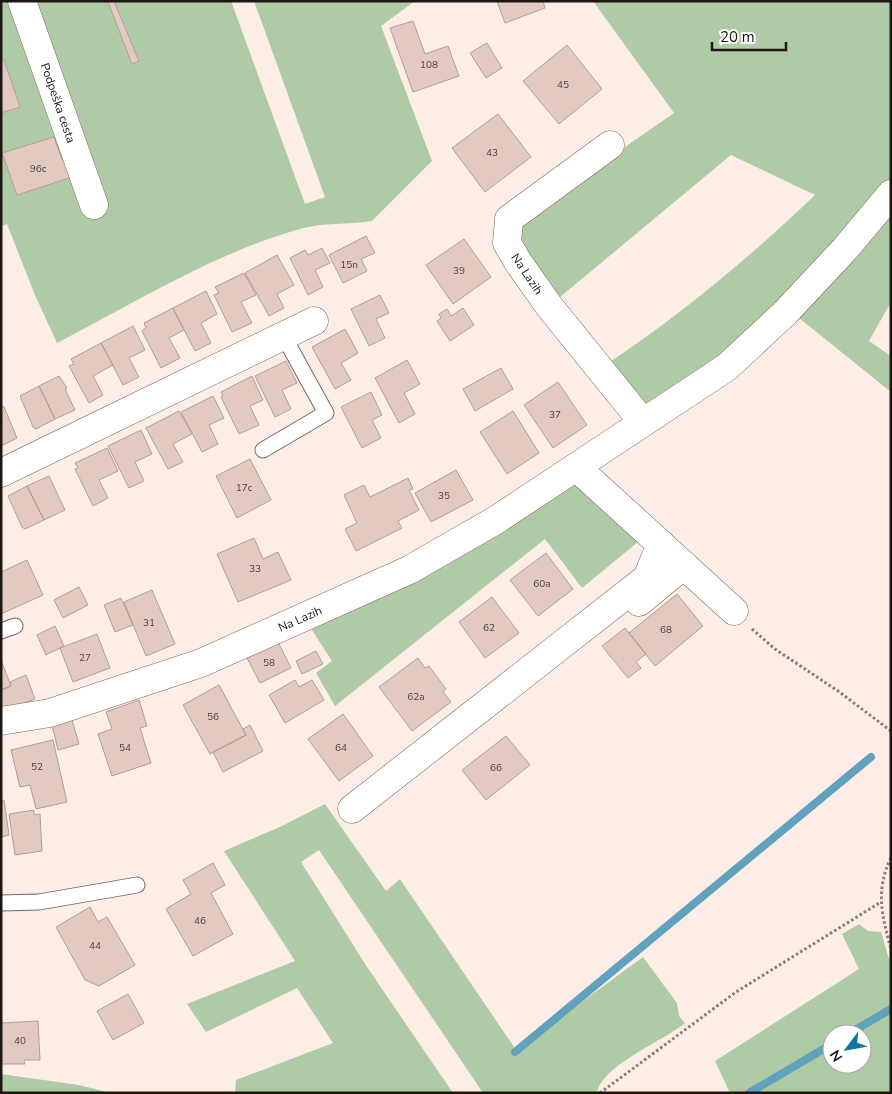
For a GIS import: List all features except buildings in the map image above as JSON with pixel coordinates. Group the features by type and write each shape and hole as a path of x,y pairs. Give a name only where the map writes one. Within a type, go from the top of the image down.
{"street":[{"name":"Podpeška cesta","path":"22,1 94,205"},
{"name":"Na Lazih","path":"610,145 509,219 506,242 549,306 642,421"},
{"name":"Na Lazih","path":"1,721 50,712 210,659 409,570 496,520 734,360 786,313 845,249 891,194"},
{"path":"1,473 314,321"},
{"path":"576,467 734,611"},
{"path":"352,809 647,578 662,544"},
{"path":"451,756 684,565"}],"lane":[{"path":"263,450 326,413 283,335"},
{"path":"1,903 39,902 137,885"}],"path":[{"path":"734,611 775,649 838,691 891,731"},
{"path":"891,858 881,887 880,912 891,949"},
{"path":"600,1093 736,992 881,902"}],"green space":[{"path":"1,1 231,1 305,204 325,197 254,1 415,1 381,26 432,161 372,221 308,227 244,248 148,294 57,343 35,295 7,224 1,226"},
{"path":"593,1 891,1 891,179 849,232 775,312 656,407 639,405 605,365 688,306 766,240 815,195 731,155 554,302 524,260 517,228 602,163 674,113"},
{"path":"891,207 891,302 869,341 891,356 891,392 794,314"},
{"path":"585,481 644,537 582,588 545,539 335,706 316,673 332,661 308,624 566,486"},
{"path":"325,804 386,891 400,879 516,1050 643,957 677,1003 679,1016 685,1023 622,1063 601,1083 597,1093 483,1093 319,850 301,862 367,967 453,1093 235,1093 236,1080 333,1043 297,988 206,1032 187,1004 295,961 224,851 282,826"},
{"path":"859,924 868,931 881,932 891,966 891,1093 730,1093 715,1061 859,969 842,934"},
{"path":"1,1074 79,1085 111,1093 1,1093"}],"waterway":[{"path":"515,1052 871,757"},
{"path":"865,1024 891,1009"},
{"path":"749,1093 822,1050"}]}
